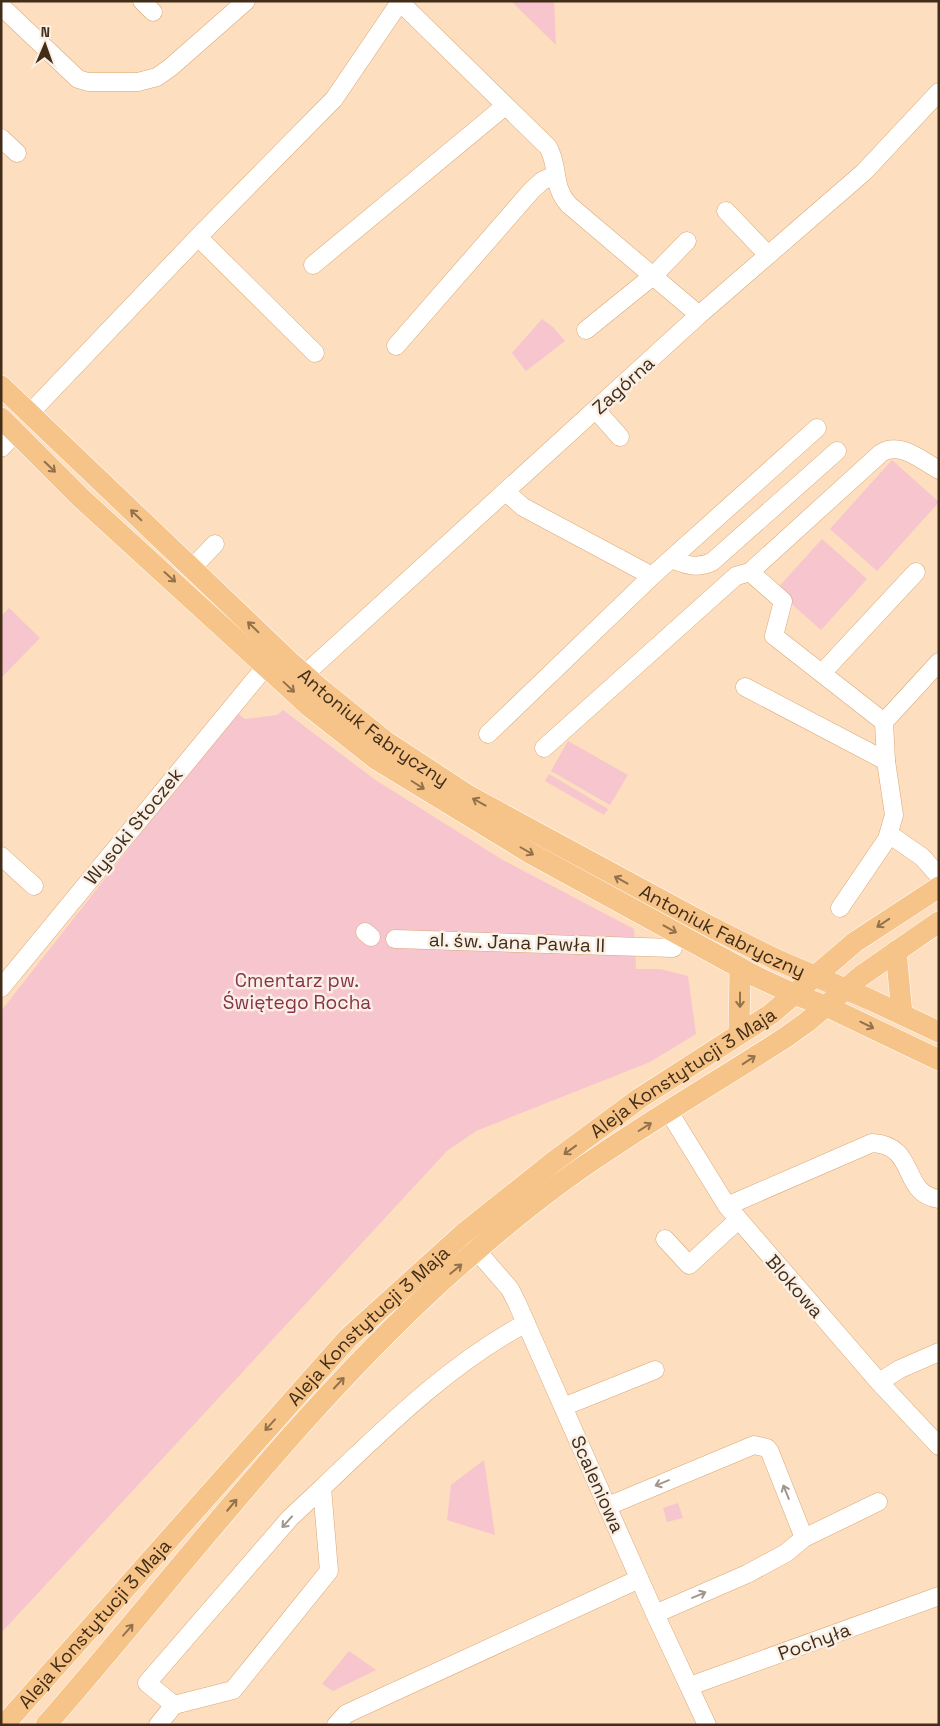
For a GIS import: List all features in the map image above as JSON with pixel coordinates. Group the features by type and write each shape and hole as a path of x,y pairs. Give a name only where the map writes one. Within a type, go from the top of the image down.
{"main road":[{"name":"Antoniuk Fabryczny","path":"1,386 304,675 385,741 469,796 711,928 846,989"},
{"path":"6,433 30,413"},
{"name":"Antoniuk Fabryczny","path":"6,433 81,498 310,707 376,758 530,853 740,968 796,995 826,1006"},
{"name":"Aleja Konstytucji 3 Maja","path":"4,1725 348,1338 463,1234 544,1169 648,1093 771,1014 796,995 814,976 855,942 939,887"},
{"path":"908,907 931,927"},
{"name":"Aleja Konstytucji 3 Maja","path":"46,1725 247,1487 340,1381 444,1279 596,1158 786,1037 861,976 931,927"},
{"path":"700,946 711,928"},
{"path":"896,951 909,1018 907,1044"},
{"path":"739,1033 740,968"},
{"path":"846,989 939,1032"},
{"path":"826,1006 939,1060"},
{"path":"38,1687 61,1708"}],"street":[{"path":"1,6 78,79 88,82 138,82 157,77 171,68 246,1"},
{"path":"30,413 198,237 334,99 400,2 548,147 554,161 558,189 569,205 700,315"},
{"name":"Zagórna","path":"304,675 700,315 864,172 939,92"},
{"path":"313,265 505,106"},
{"path":"1,138 16,153"},
{"path":"396,346 532,190 542,181 555,175"},
{"path":"726,211 768,255"},
{"path":"198,237 315,352"},
{"path":"586,330 654,275 687,241"},
{"path":"596,410 620,438"},
{"path":"488,734 652,576 817,428"},
{"path":"544,748 736,576 750,572 888,448 900,449 939,470"},
{"path":"670,560 695,567 712,562 837,451"},
{"path":"506,492 522,507 652,576"},
{"path":"192,568 215,544"},
{"path":"750,572 783,601 774,636 823,672 884,722"},
{"path":"823,672 916,572"},
{"path":"840,908 888,840 894,815 886,762 884,722 939,662"},
{"name":"Wysoki Stoczek","path":"1,988 266,666"},
{"path":"745,687 886,762"},
{"path":"889,834 922,857 939,876"},
{"path":"1,856 34,886"},
{"name":"al. św. Jana Pawła II","path":"395,939 672,948"},
{"name":"Blokowa","path":"669,1112 727,1206 738,1220 879,1382 939,1446"},
{"path":"727,1206 872,1143 881,1144 898,1152 919,1190 928,1196 939,1199"},
{"path":"665,1239 689,1265 738,1220"},
{"name":"Scaleniowa","path":"477,1252 510,1289 639,1579 707,1725"},
{"path":"174,1705 147,1683 290,1518 418,1396 462,1364 526,1323"},
{"path":"879,1382 900,1369 939,1352"},
{"path":"563,1407 655,1370"},
{"path":"608,1506 754,1445 760,1445 770,1452 804,1538"},
{"path":"158,1725 174,1705 233,1690 329,1571 322,1488"},
{"path":"655,1614 747,1574 786,1554 804,1538 878,1502"},
{"path":"336,1725 346,1714 639,1579"},
{"name":"Pochyła","path":"690,1686 939,1596"}],"green space":[{"path":"511,1 554,1 556,45"},
{"path":"542,319 554,328 565,341 526,371 512,353"},
{"path":"892,460 939,502 877,571 830,529"},
{"path":"822,539 867,579 821,630 776,590"},
{"path":"9,608 40,638 1,678 1,616"},
{"name":"Cmentarz pw. Świętego Rocha","path":"283,710 374,779 501,859 634,929 636,969 660,969 688,976 696,1034 650,1062 476,1131 447,1151 1,1633 1,1011 236,712 245,719 277,715"},
{"path":"568,741 628,775 610,805 551,771"},
{"path":"549,774 608,809 604,815 545,781"},
{"path":"484,1460 495,1535 447,1520 451,1485"},
{"path":"678,1503 683,1518 667,1522 663,1508"},
{"path":"349,1651 376,1670 333,1691 322,1684"}]}
